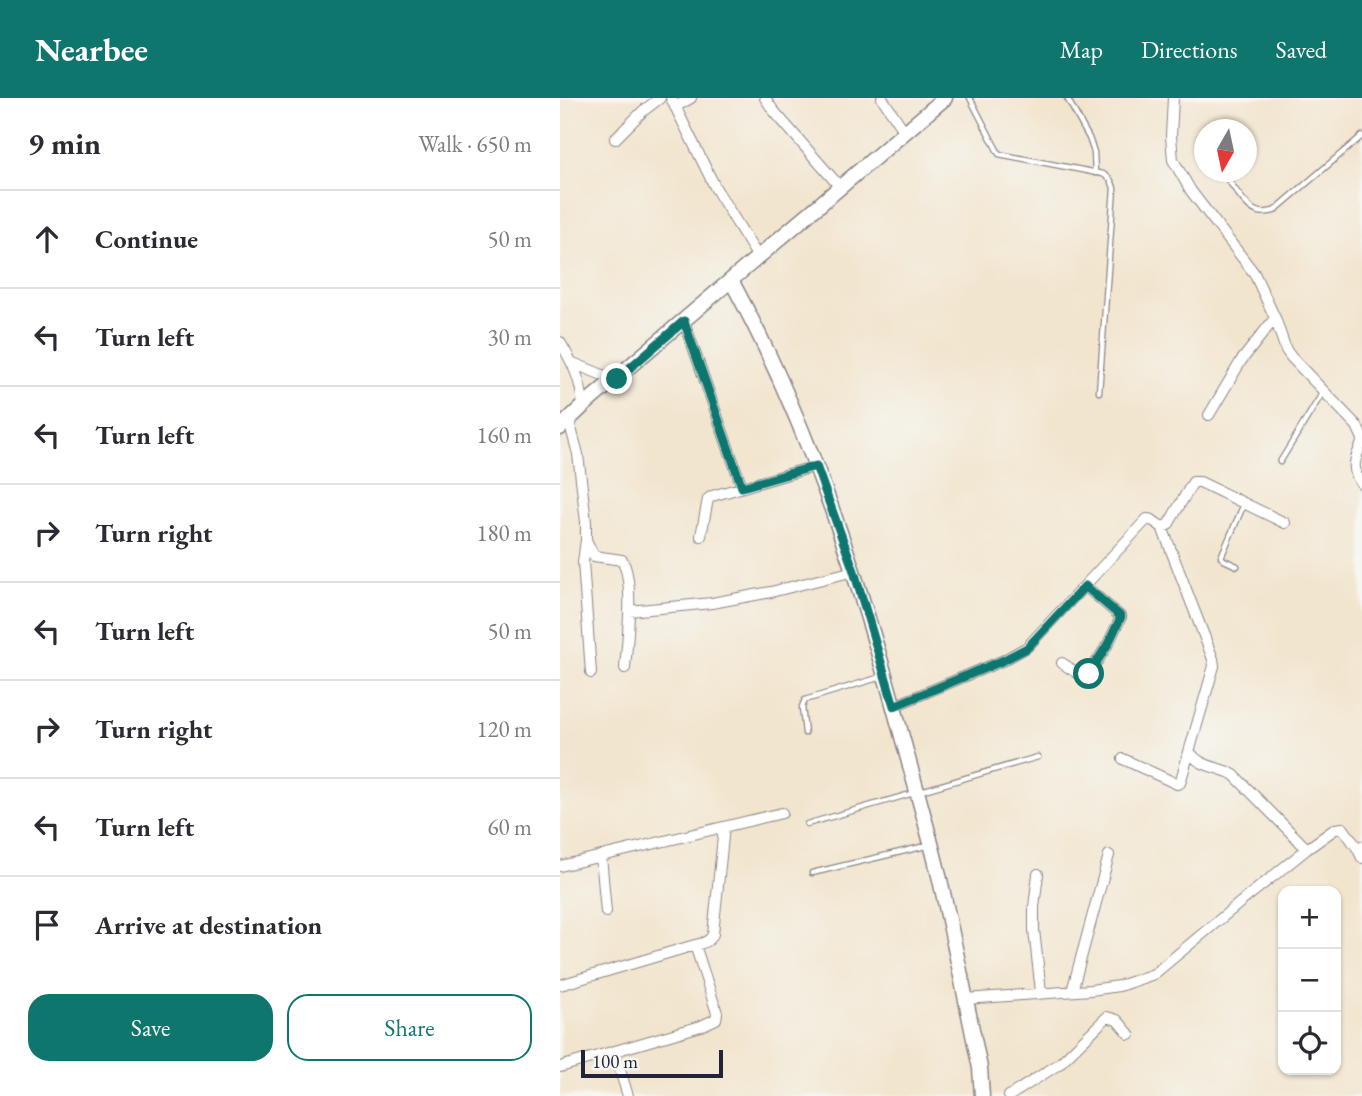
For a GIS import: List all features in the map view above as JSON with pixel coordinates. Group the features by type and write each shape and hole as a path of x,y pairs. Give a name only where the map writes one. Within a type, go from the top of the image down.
{"main road":[{"path":"564,425 945,98"},
{"path":"730,280 759,332 816,466 854,571 886,676 931,844 980,1069 982,1096"}],"street":[{"path":"615,139 660,98"},
{"path":"691,98 673,102 716,189 758,257"},
{"path":"765,98 840,187"},
{"path":"882,98 905,132"},
{"path":"1173,98 1172,160 1191,191 1254,273 1275,318 1286,350 1357,426 1362,437"},
{"path":"1209,415 1241,360 1275,318"},
{"path":"684,321 742,487"},
{"path":"560,342 573,363 581,386 583,406"},
{"path":"573,363 617,379"},
{"path":"564,425 578,454 586,522 583,562 591,673"},
{"path":"1362,443 1354,465 1356,476 1362,484"},
{"path":"701,536 708,499 712,496 816,466"},
{"path":"1162,527 1168,525 1196,481 1285,523"},
{"path":"894,706 1027,648 1147,519 1152,520 1162,527 1214,666 1180,783 1123,759"},
{"path":"586,540 594,556 618,559 625,563 628,572 629,611 625,668"},
{"path":"629,611 681,607 748,597 854,571"},
{"path":"1062,663 1079,674 1089,674 1121,617 1085,586"},
{"path":"1189,752 1201,764 1234,775 1307,849"},
{"path":"560,866 782,813"},
{"path":"560,985 708,941 713,934 724,827"},
{"path":"965,999 1091,990 1119,986 1154,974 1335,829 1343,828 1361,851"},
{"path":"1072,990 1109,855"},
{"path":"601,856 606,912"},
{"path":"1038,874 1034,930 1041,992"},
{"path":"560,1067 701,1026 716,1019 717,1013 695,946"},
{"path":"1009,1096 1059,1064 1107,1017 1117,1020 1129,1034"},
{"path":"614,1051 628,1096"}],"lane":[{"path":"970,98 999,154 1095,173 1109,177 1113,183 1099,392"},
{"path":"1067,98 1089,138 1094,152 1095,173"},
{"path":"1230,182 1245,202 1257,212 1274,211 1362,135"},
{"path":"1280,462 1324,391"},
{"path":"1237,566 1224,560 1222,554 1244,503"},
{"path":"805,733 802,707 805,700 886,676"},
{"path":"807,824 1038,757"},
{"path":"812,873 931,844"}],"route":[{"path":"617,379 684,321 742,487 816,466 854,571 894,706 1027,648 1085,586 1121,617 1089,674"}]}
